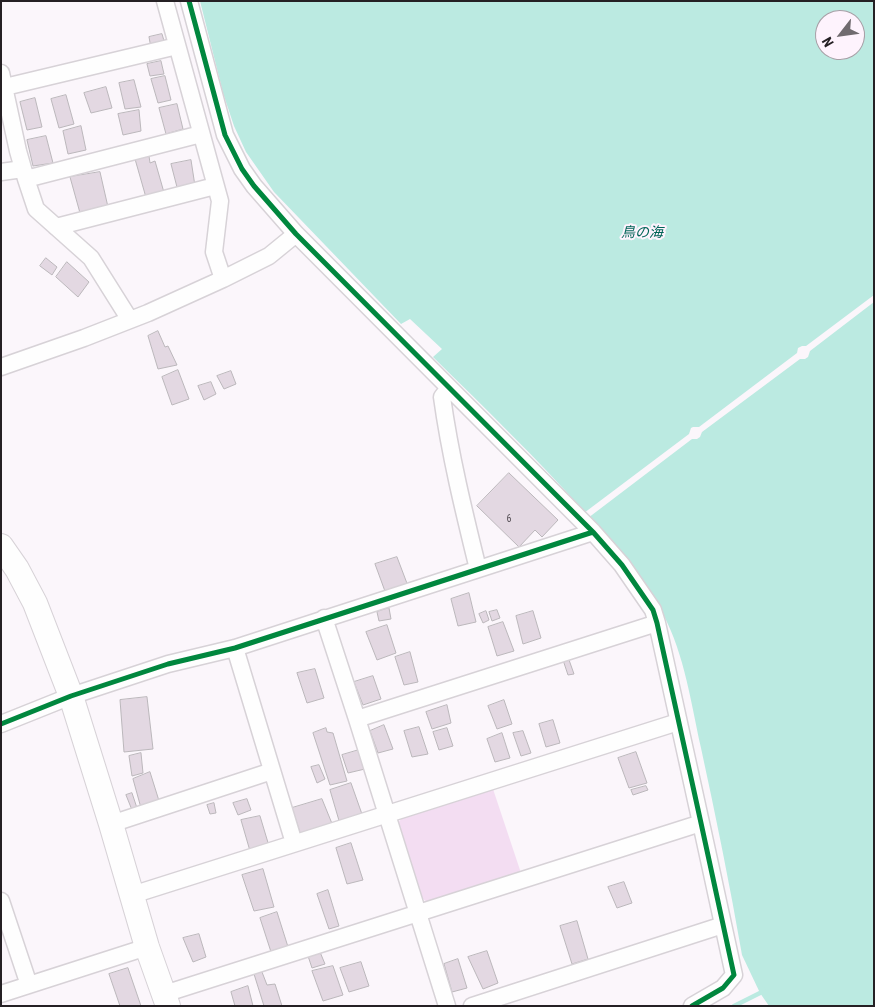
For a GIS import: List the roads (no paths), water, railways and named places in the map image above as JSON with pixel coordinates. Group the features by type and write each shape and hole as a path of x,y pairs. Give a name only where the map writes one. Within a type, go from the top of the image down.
{"street":[{"path":"165,1 220,201 214,252 223,280"},
{"path":"189,1 225,135 242,169 254,186 296,234 593,532 622,566 653,610 702,823 734,975 723,988 717,1000 692,1006"},
{"path":"130,320 91,258 36,209 18,151 3,80 177,46"},
{"path":"1,172 24,174 201,134"},
{"path":"56,227 216,186"},
{"path":"1,367 130,320 223,280 269,256 296,234"},
{"path":"449,388 442,397 446,428 478,569"},
{"path":"1,724 71,696 168,664 235,648 593,532"},
{"path":"1,546 17,569 35,603 71,696 166,1000 419,914 702,823"},
{"path":"324,618 447,1006"},
{"path":"357,719 657,623"},
{"path":"235,648 294,843"},
{"path":"132,895 678,722"},
{"path":"111,824 272,770"},
{"path":"1,901 29,985"},
{"path":"472,1006 723,925"},
{"path":"1,994 148,947"}],"water":[{"name":"鳥の海","path":"200,1 874,1 874,1006 769,1006 760,993 742,955 723,851 682,663 671,630 655,600 628,561 586,513 530,453 433,357 442,349 410,319 401,324 274,192 246,152 234,126 223,93"}],"waterway":[{"path":"734,1006 760,993 763,989"}]}
